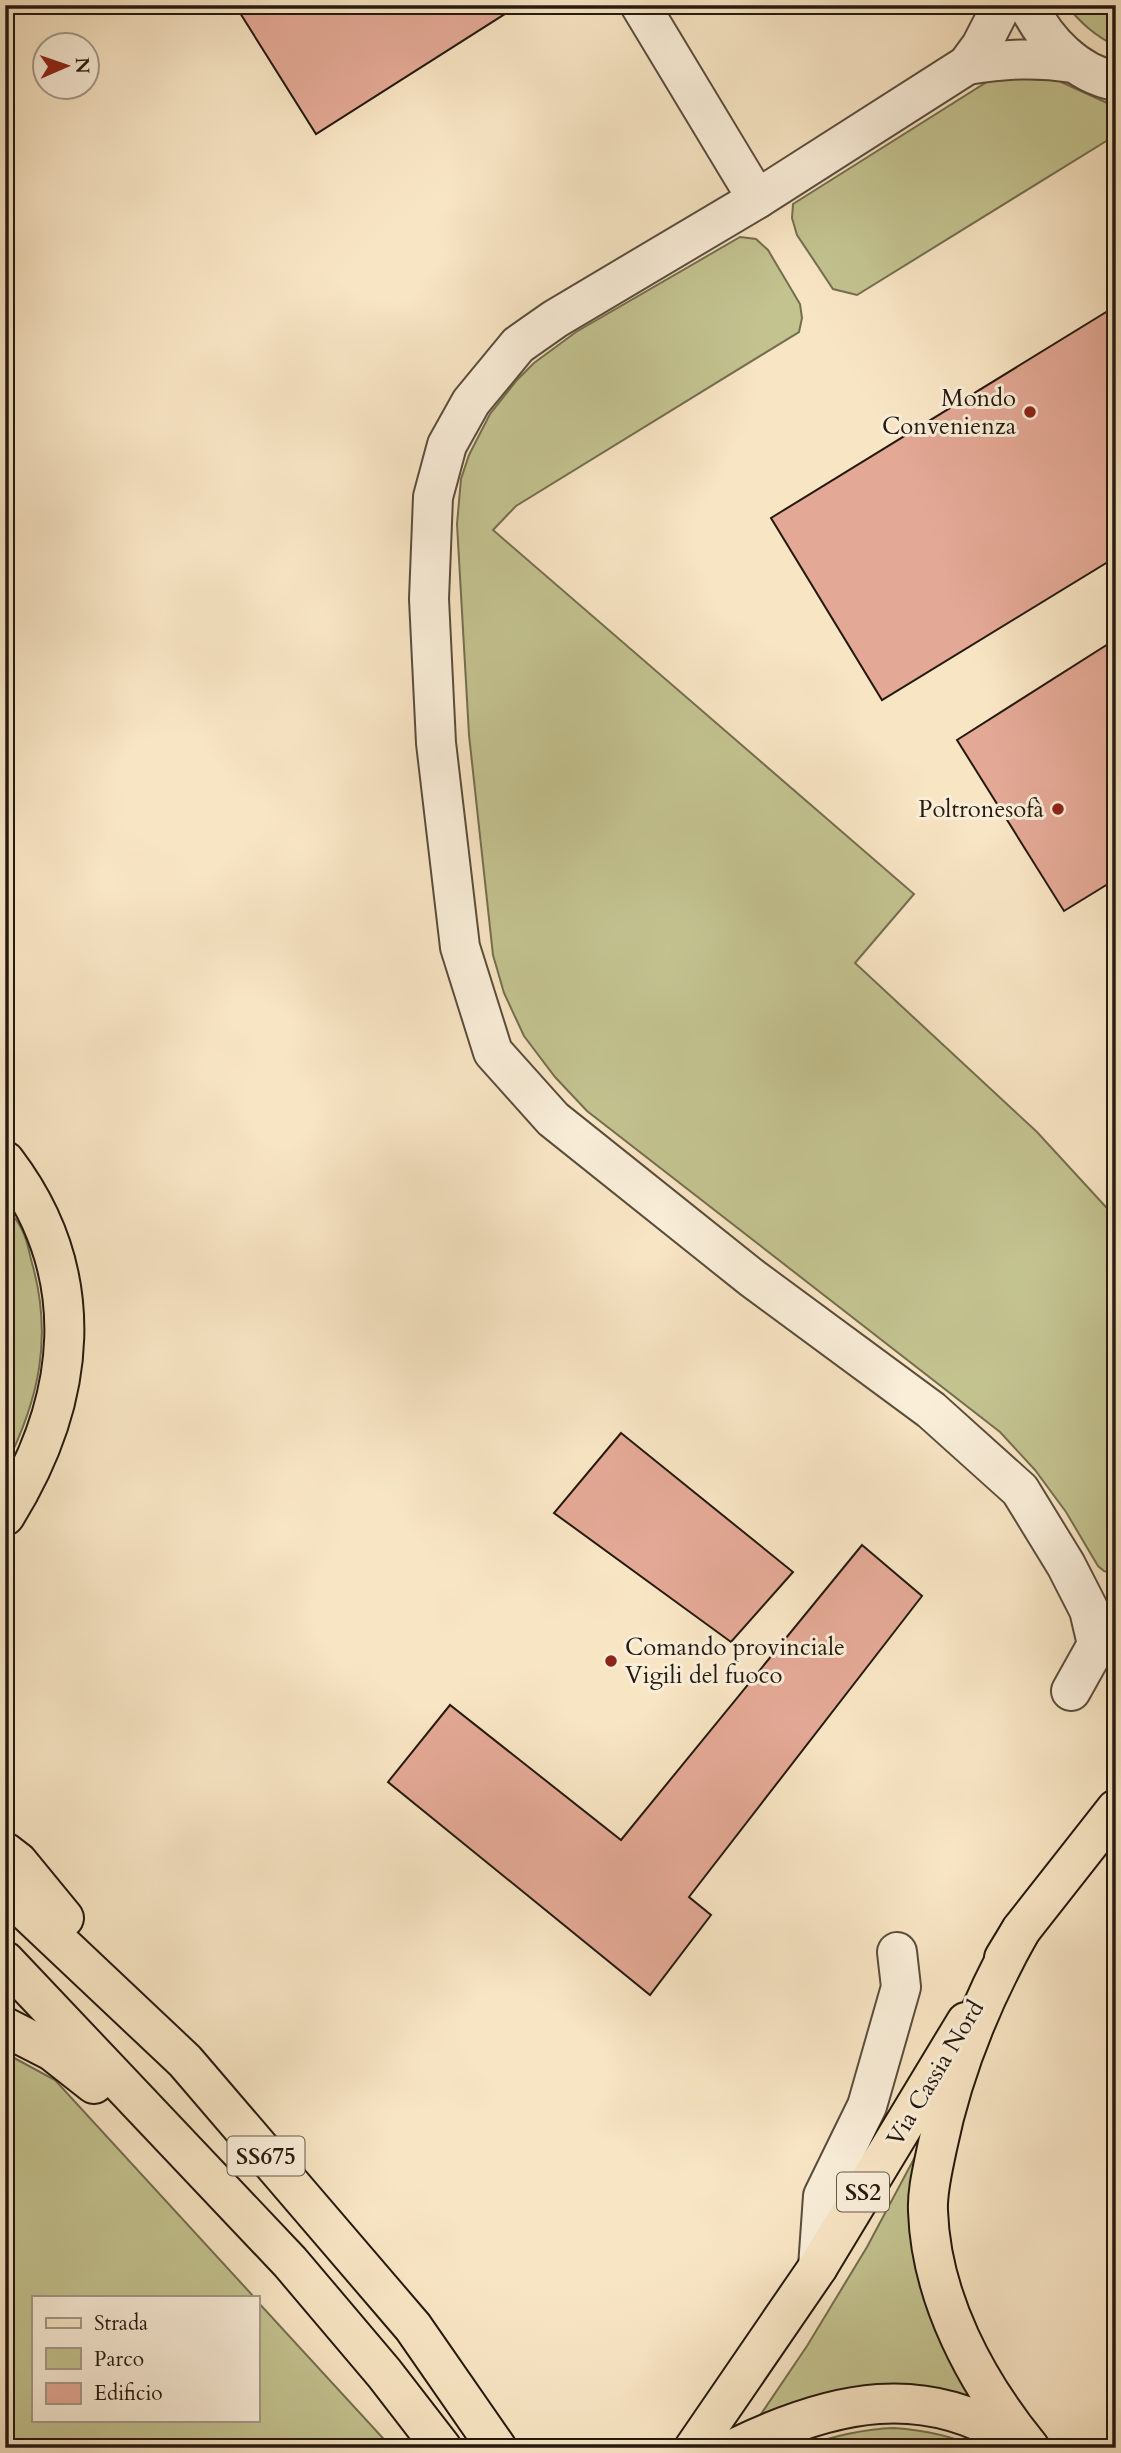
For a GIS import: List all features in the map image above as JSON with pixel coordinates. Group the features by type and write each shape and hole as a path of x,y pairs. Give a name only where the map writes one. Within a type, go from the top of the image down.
{"main road":[{"path":"5,1161 29,1195 57,1264 64,1301 65,1339 62,1376 54,1413 24,1486 5,1516"},
{"name":"Via Cassia Nord","path":"694,2448 818,2267 1021,1930 1116,1809"},
{"path":"5,1852 18,1862 186,2061"},
{"name":"SS675","path":"5,1891 186,2061 412,2327 497,2448"},
{"path":"1021,1930 976,2018 958,2064 944,2112 928,2210 932,2246 951,2316 985,2386 1029,2448"},
{"name":"SS675","path":"5,1961 290,2262 384,2372 442,2448"},
{"path":"5,2027 52,2050 81,2073 290,2262"},
{"path":"735,2448 775,2430 834,2410 864,2404 895,2403 924,2405 981,2421 1029,2448"}],"street":[{"path":"640,5 757,199"},
{"path":"1002,5 981,46 967,65 757,199 555,319 518,345 471,402 447,445 433,497 429,599 436,743 460,947 494,1052 553,1119 752,1278 931,1410 1020,1490 1066,1565 1089,1610 1106,1628 1071,1691"},
{"path":"1028,5 1040,29 1073,63"},
{"path":"967,65 1042,58 1073,63 1107,80 1116,81"},
{"path":"818,2267 823,2196 867,2106 901,1987 897,1952"}],"green space":[{"path":"1066,5 1116,5 1116,46 1101,38"},
{"path":"1048,76 1116,107 1116,135 857,295 833,289 797,235 792,218 793,204 990,80"},
{"path":"740,237 756,239 768,250 800,304 802,318 799,332 516,506 493,530 914,894 855,963 1037,1132 1116,1218 1116,1574 1104,1571 1098,1566 1066,1512 1035,1470 1000,1432 587,1111 555,1077 524,1036 504,993 493,955 469,735 457,524 461,479 469,455 490,414 534,363 576,332"},
{"path":"5,1205 25,1236 38,1290 42,1342 34,1393 27,1417 5,1467"},
{"path":"5,2053 55,2080 253,2296 32,2296 32,2422 259,2422 259,2303 392,2448 5,2448"},
{"path":"925,2138 986,2407 757,2420 807,2346 867,2247"},
{"path":"894,2428 938,2434 979,2448 798,2448 845,2434"}],"building":[{"path":"235,5 519,5 316,134"},
{"name":"Mondo Convenienza","path":"1116,306 1116,557 882,700 771,518"},
{"name":"Poltronesofà","path":"1116,639 1116,879 1064,911 957,740"},
{"path":"621,1433 793,1572 731,1642 554,1513"},
{"path":"862,1545 922,1596 689,1897 711,1915 650,1995 388,1782 450,1705 621,1840"}],"place":[{"name":"Mondo Convenienza","path":"1030,412"},
{"name":"Poltronesofà","path":"1058,809"},
{"name":"Comando provinciale Vigili del fuoco","path":"611,1661"}]}
